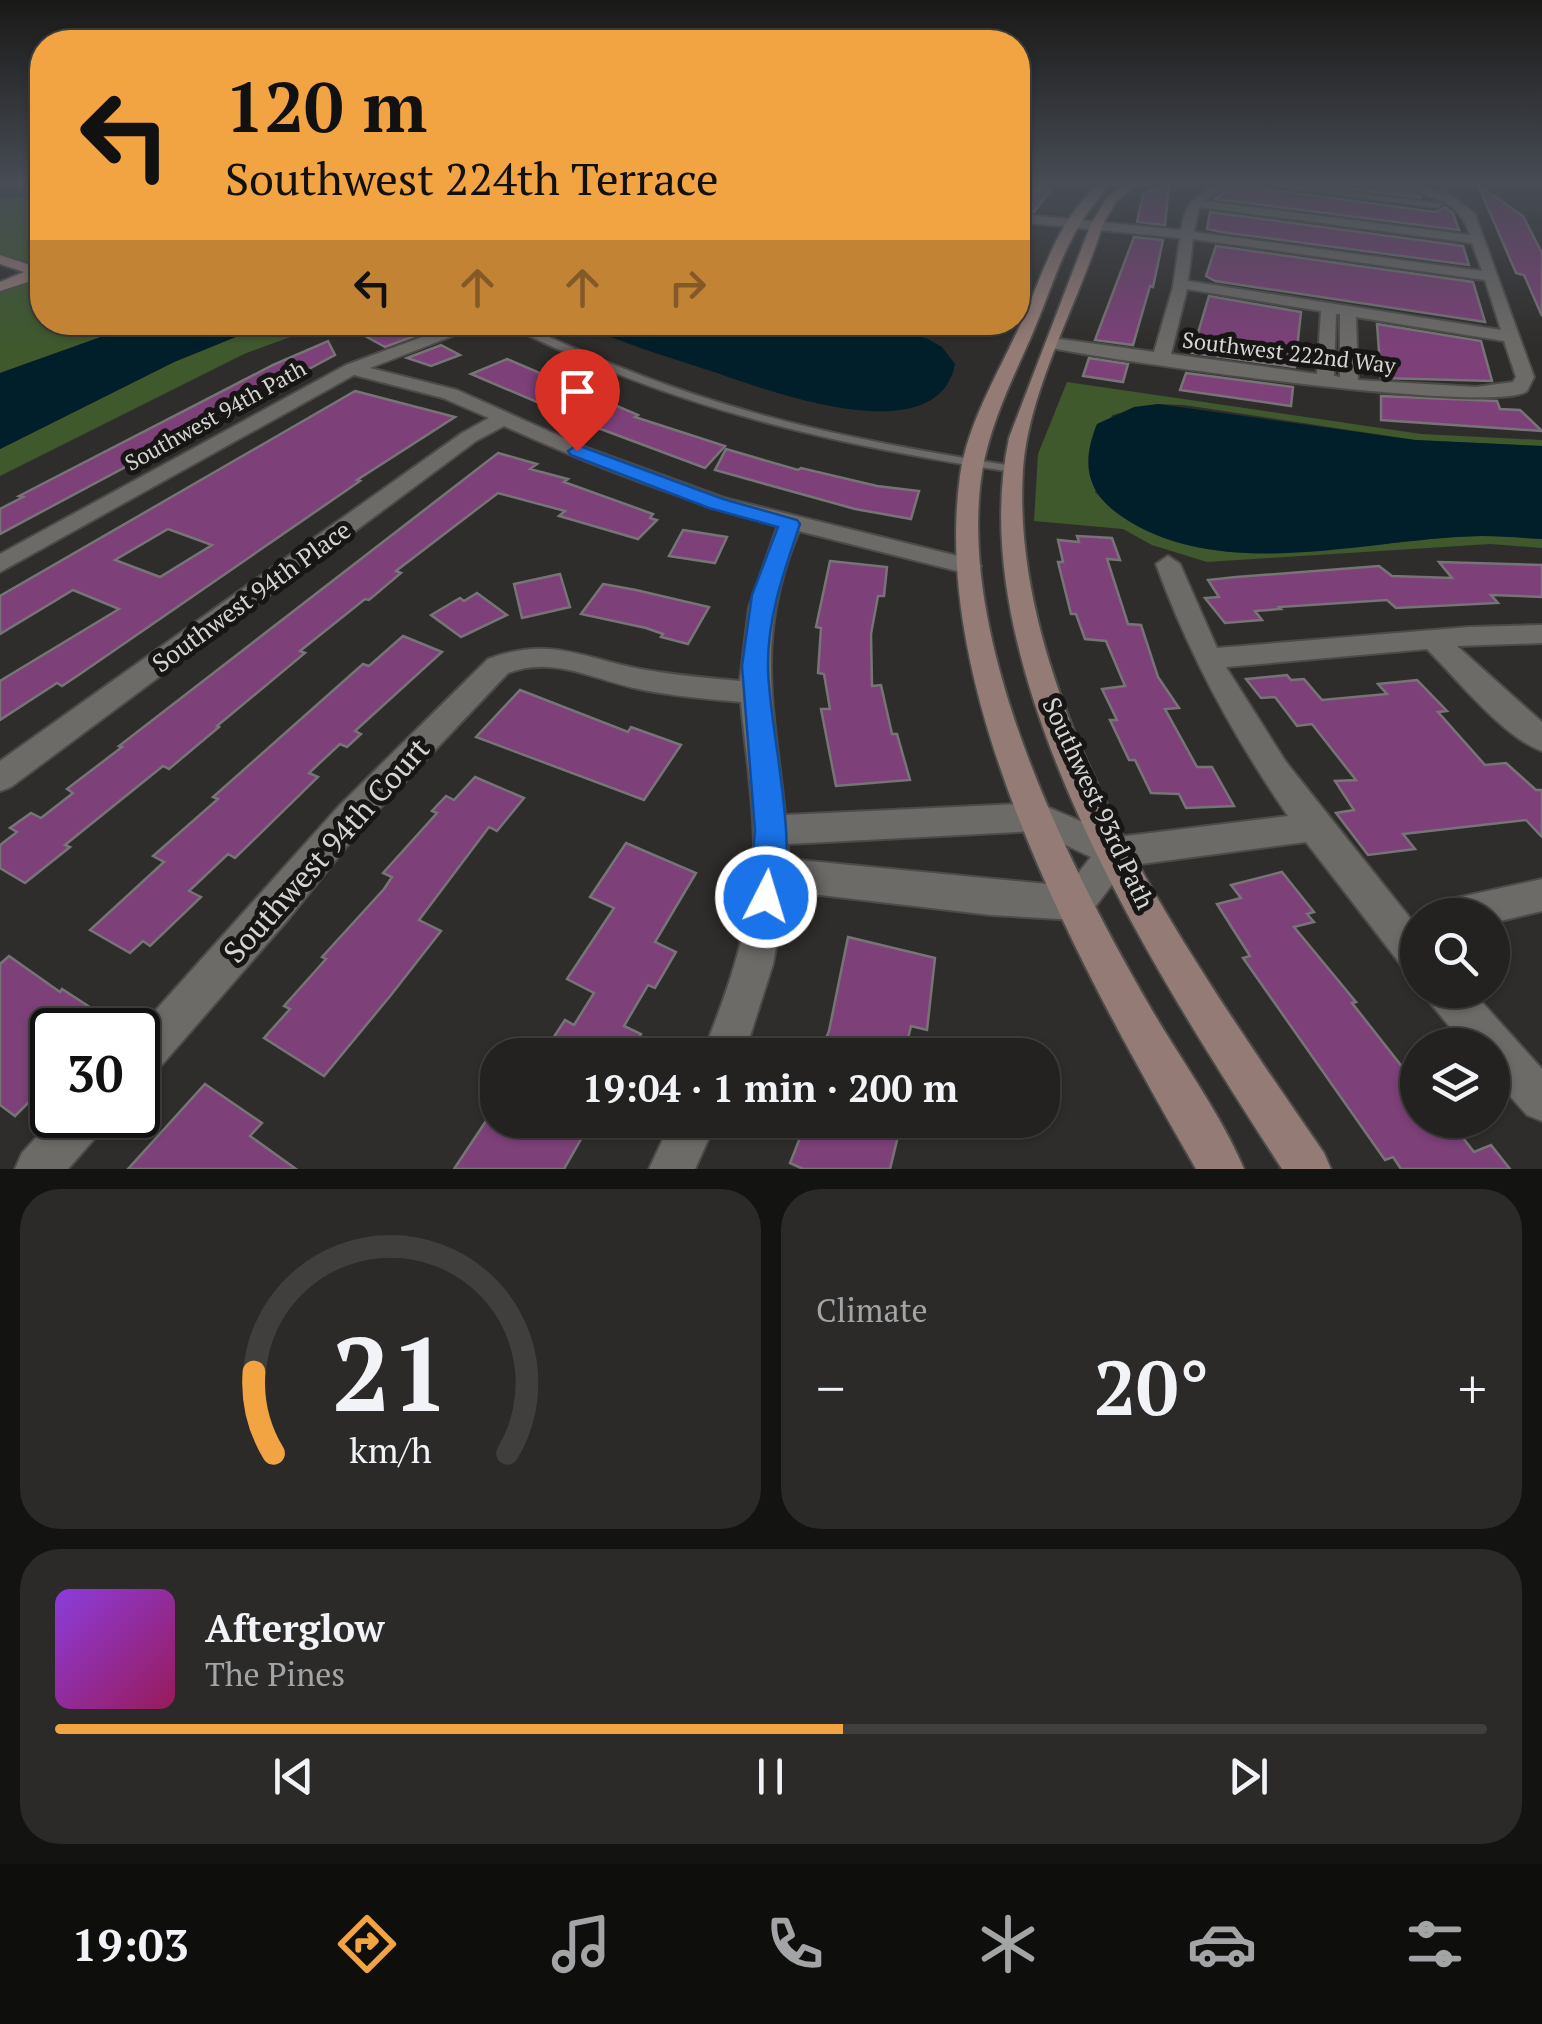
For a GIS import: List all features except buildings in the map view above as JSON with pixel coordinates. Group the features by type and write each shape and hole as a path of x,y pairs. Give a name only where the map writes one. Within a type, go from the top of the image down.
{"street":[{"name":"Southwest 93rd Path","path":"1030,300 1064,239"},
{"name":"Southwest 93rd Path","path":"1092,239 1023,426 1013,469 1014,561 1028,632 1067,743 1116,852 1208,1016 1308,1169"},
{"path":"1183,239 1494,283"},
{"path":"1161,358 1180,284 1186,239"},
{"path":"1180,284 1512,337 1479,240 1468,239"},
{"path":"0,258 30,269"},
{"path":"0,287 30,273"},
{"path":"1325,381 1328,307"},
{"path":"1348,310 1348,384"},
{"name":"Southwest 94th Path","path":"0,564 352,369 441,335"},
{"name":"Southwest 93rd Path","path":"1016,335 974,464 967,521 986,664 1038,817 1076,904 1152,1050 1221,1169"},
{"name":"Southwest 222nd Way","path":"1053,343 1348,384 1496,393 1520,387 1526,380 1512,337"},
{"path":"352,369 450,394 668,486 790,524 970,566"},
{"name":"Southwest 94th Place","path":"0,778 470,437 504,418"},
{"path":"729,1038 750,976 770,873 770,830 755,692 764,595 790,524"},
{"path":"1168,564 1208,658 1243,720 1315,826 1400,925"},
{"path":"1208,658 1542,634"},
{"path":"1433,639 1502,707 1542,739"},
{"name":"Southwest 94th Court","path":"160,1036 351,816 498,666 527,655 562,655 650,681 755,692"},
{"path":"770,830 1038,817 1116,852 1315,826"},
{"path":"770,873 1076,904 1116,852"},
{"path":"1510,902 1542,895"},
{"path":"1460,1008 1477,1028"},
{"path":"1510,1065 1542,1100"},
{"path":"38,1169 66,1138"},
{"path":"672,1169 687,1138"}],"lane":[{"path":"537,335 614,369 752,416 861,445 1013,469"}],"green space":[{"path":"0,239 30,239 30,262 0,254"},
{"path":"30,281 30,335 106,335 0,373 0,290"},
{"path":"240,335 296,335 244,354 0,476 0,449 174,362"},
{"path":"1067,382 1421,434 1542,440 1542,446 1415,440 1184,405 1158,404 1112,415 1095,492 1134,523 1178,541 1226,550 1277,552 1496,536 1542,539 1542,548 1490,544 1207,562 1152,545 1123,529 1034,521 1038,454"}],"water":[{"path":"106,335 240,335 174,362 0,449 0,373"},
{"path":"605,335 914,335 942,347 955,364 942,391 917,406 885,411 848,409 771,391"},
{"path":"1158,404 1415,440 1542,446 1542,539 1481,536 1296,553 1249,553 1204,549 1161,537 1109,507 1094,487 1088,464 1097,424 1134,407"}],"route":[{"path":"577,451 716,503 790,524 764,595 755,666 770,830 766,897"}]}
